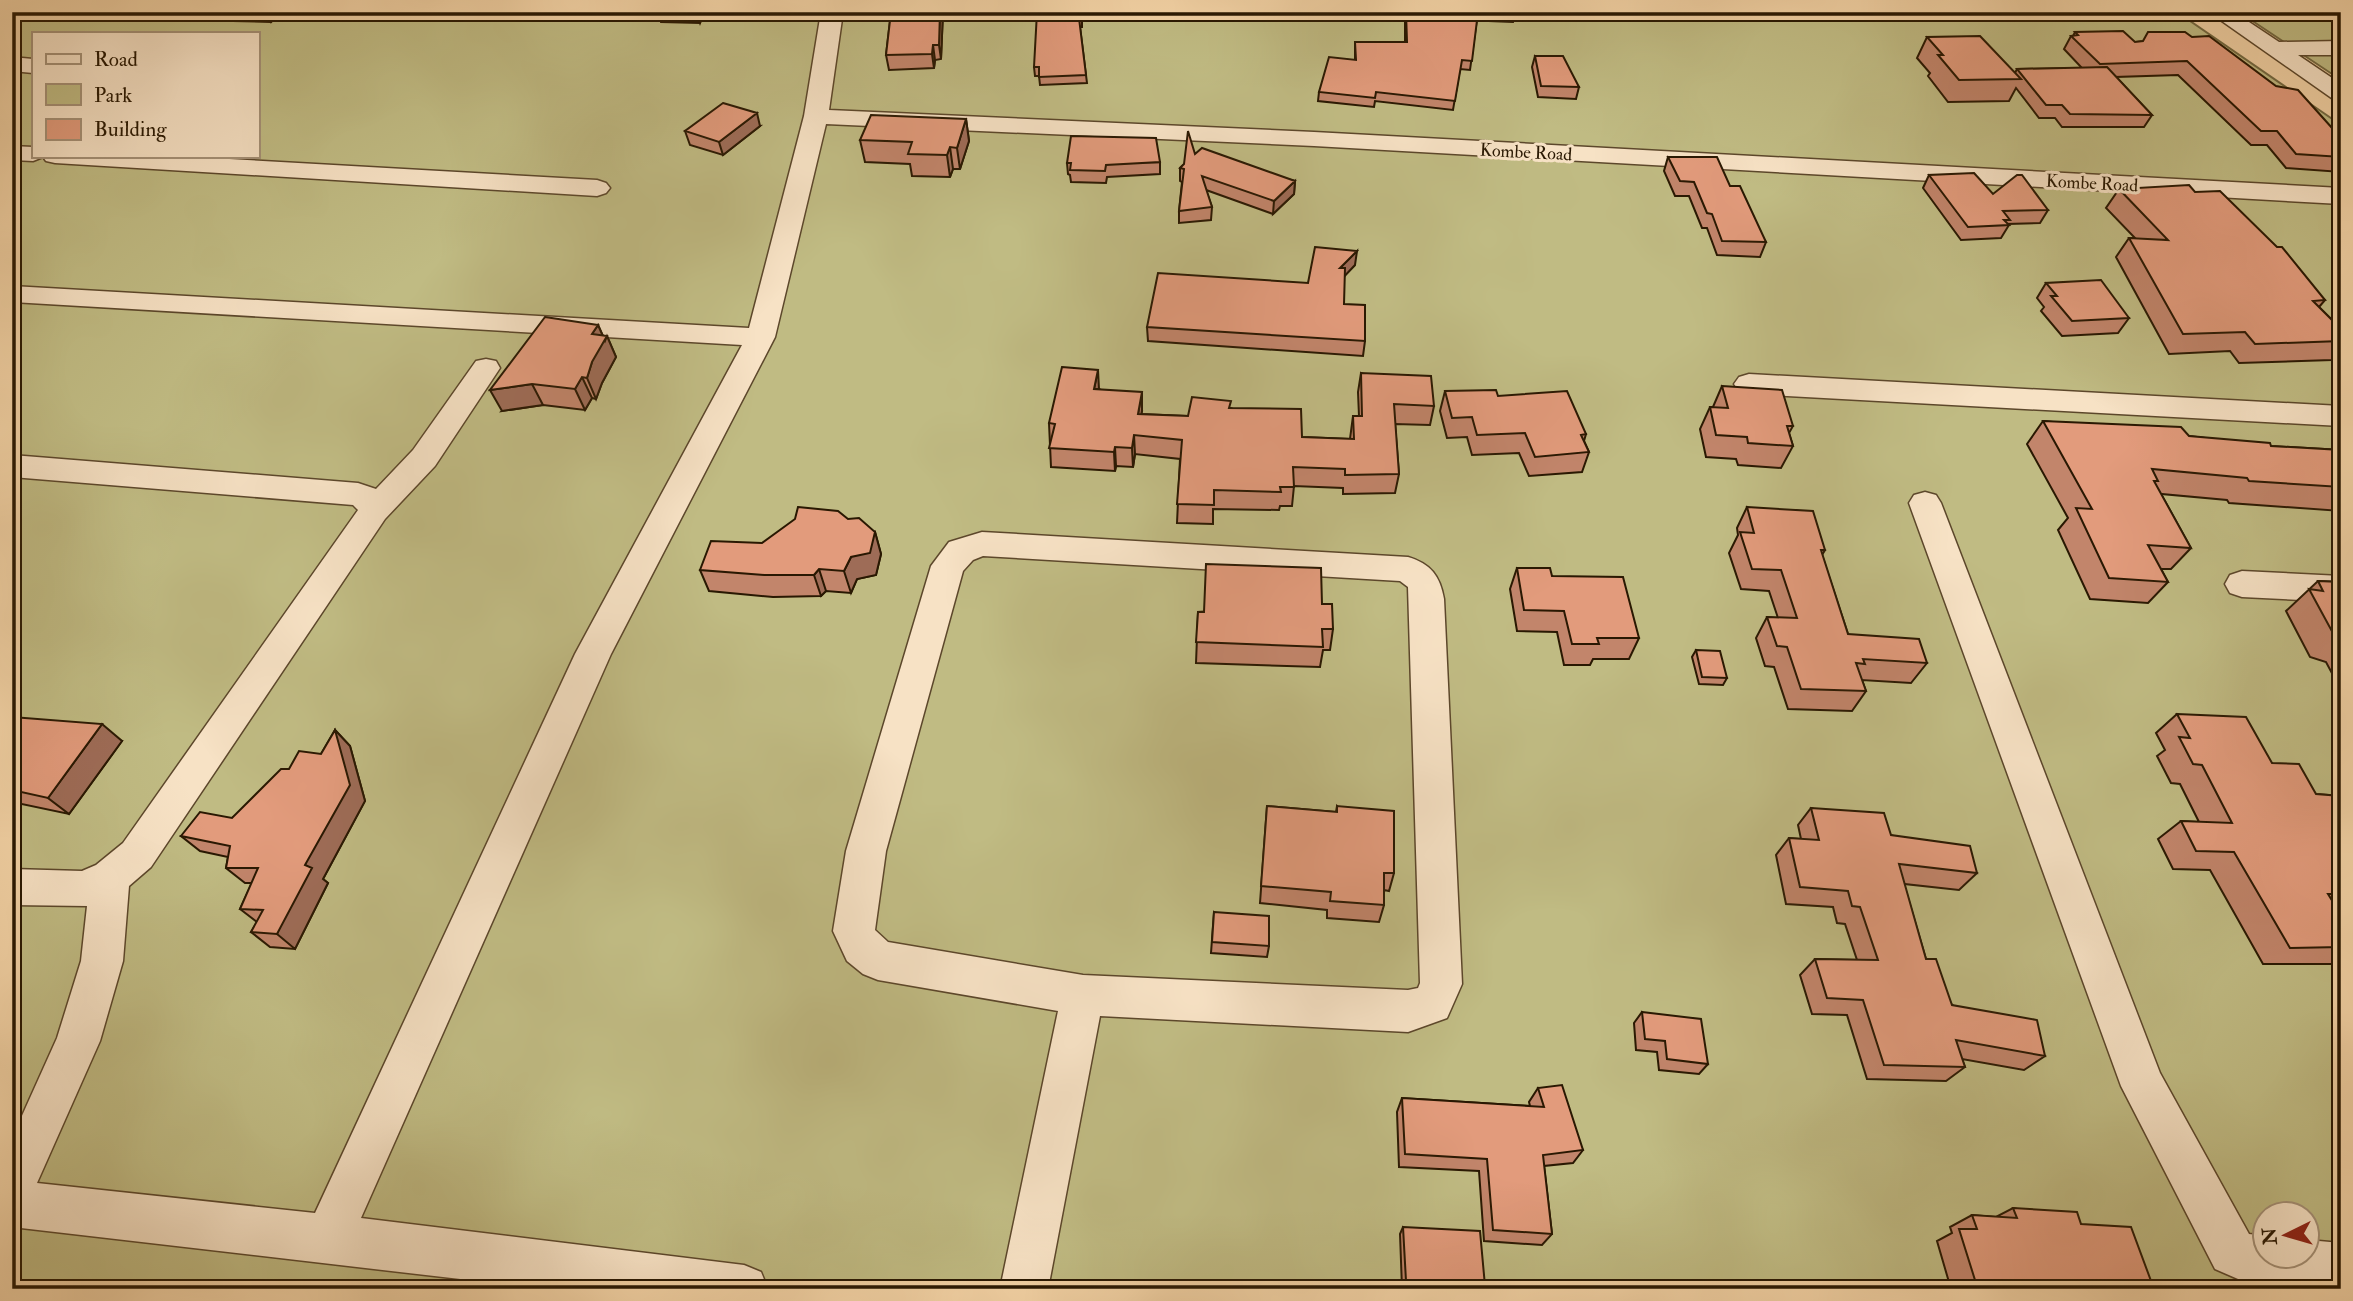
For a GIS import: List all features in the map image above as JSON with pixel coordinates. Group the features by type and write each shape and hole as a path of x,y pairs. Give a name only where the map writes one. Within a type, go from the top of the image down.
{"street":[{"path":"328,1238 593,654 761,337 816,116 832,12"},
{"path":"2219,12 2341,94"},
{"path":"2274,49 2341,48"},
{"path":"12,64 32,66"},
{"name":"Kombe Road","path":"816,116 1328,140 2341,196"},
{"path":"12,153 32,155"},
{"path":"89,158 597,188"},
{"path":"12,294 669,334 761,337"},
{"path":"12,887 83,888 110,878 137,855 374,512 424,457 486,368"},
{"path":"1749,384 2341,416"},
{"path":"12,466 358,494 373,501 374,512"},
{"path":"1925,503 2143,1086 2232,1252 2245,1258 2341,1267"},
{"path":"982,544 1408,569 1424,581 1427,599 1441,984 1432,1004 1408,1011 1083,995 878,960 862,947 854,931 866,851 948,566 961,551 982,544"},
{"path":"2242,584 2341,589"},
{"path":"12,1180 27,1157 78,1041 102,961 110,878"},
{"path":"1024,1289 1083,995"},
{"path":"12,1204 264,1234 328,1238 744,1289"}],"green space":[{"path":"12,12 2177,12 2341,125 2341,1289 12,1289"},
{"path":"2239,12 2341,12 2341,80"}],"building":[{"path":"270,12 267,15 229,14"},
{"path":"891,12 940,12 939,45 933,45 932,54 886,55"},
{"path":"1037,12 1082,12 1082,18 1079,18 1086,75 1039,77 1039,67 1034,67"},
{"path":"1406,12 1478,12 1472,61 1462,60 1455,101 1376,92 1375,98 1319,92 1329,57 1356,60 1355,42 1407,42"},
{"path":"2123,31 2135,42 2143,41 2148,32 2185,32 2192,37 2209,36 2276,86 2298,90 2341,138 2341,157 2296,154 2277,131 2261,131 2187,61 2100,64 2071,36 2078,35 2075,32"},
{"path":"1980,36 2021,79 1959,80 1927,37"},
{"path":"1535,56 1563,56 1579,87 1541,86"},
{"path":"2107,67 2152,115 2070,114 2062,105 2046,105 2017,69"},
{"path":"723,103 757,113 719,142 685,131"},
{"path":"871,115 966,119 957,148 950,147 947,155 908,154 912,142 860,140"},
{"path":"1188,131 1195,154 1202,148 1295,181 1274,201 1202,176 1212,207 1179,211 1184,169 1180,168 1184,164"},
{"path":"1071,136 1156,138 1160,162 1106,165 1105,171 1070,170 1071,163 1067,163"},
{"path":"1668,157 1717,157 1730,186 1740,186 1766,242 1722,241 1712,214 1707,213 1694,182 1680,181"},
{"path":"1974,173 1993,194 2017,175 2022,175 2048,210 2003,211 2010,220 2004,220 2009,225 1968,227 1929,175"},
{"path":"2189,185 2195,192 2220,191 2277,247 2282,247 2325,300 2313,301 2341,329 2341,341 2255,344 2245,332 2183,334 2129,238 2168,240 2119,189"},
{"path":"1315,247 1357,251 1340,268 1345,268 1344,304 1365,305 1365,341 1147,327 1158,273 1308,283"},
{"path":"2101,280 2129,318 2072,321 2051,296 2057,296 2046,283"},
{"path":"545,317 598,325 592,334 607,336 592,362 587,378 582,377 575,389 532,384 490,390"},
{"path":"1062,367 1098,370 1094,389 1142,392 1138,414 1188,416 1192,397 1231,401 1229,408 1301,409 1302,437 1354,439 1353,416 1362,416 1361,373 1431,376 1434,406 1394,404 1399,474 1345,475 1345,469 1293,467 1294,487 1280,487 1281,492 1214,490 1214,505 1177,504 1182,440 1134,435 1132,448 1115,447 1114,452 1049,448 1055,424 1049,423"},
{"path":"1722,386 1782,390 1793,426 1787,426 1793,446 1748,443 1747,437 1716,435 1710,407 1728,408"},
{"path":"1496,390 1498,396 1567,391 1586,434 1581,435 1589,452 1535,457 1525,433 1477,435 1472,417 1452,418 1445,391"},
{"path":"2043,421 2181,427 2189,436 2270,443 2271,446 2341,450 2341,487 2249,481 2247,478 2152,469 2158,481 2154,481 2191,548 2148,545 2168,582 2109,578 2076,508 2092,509"},
{"path":"798,507 838,511 848,519 859,518 875,532 870,553 851,557 844,571 819,569 814,575 764,575 700,570 711,541 762,543 795,519"},
{"path":"1747,507 1813,511 1825,550 1821,550 1848,634 1919,639 1927,663 1863,659 1865,664 1856,663 1866,691 1801,689 1787,647 1777,646 1767,617 1797,618 1781,570 1752,569 1740,532 1754,533"},
{"path":"1206,564 1321,568 1322,604 1332,604 1333,629 1322,629 1323,647 1196,642 1198,612 1204,612"},
{"path":"1517,568 1550,568 1552,576 1623,577 1639,638 1597,638 1599,644 1572,644 1564,611 1524,610"},
{"path":"2318,581 2341,582 2341,638 2334,635 2309,589 2323,591"},
{"path":"1696,650 1720,651 1727,678 1702,677"},
{"path":"2177,714 2246,717 2272,763 2299,764 2316,794 2341,796 2341,894 2328,894 2341,915 2341,947 2290,948 2234,852 2196,851 2181,821 2232,823 2202,765 2193,764 2179,737 2190,738"},
{"path":"12,717 102,724 48,798 12,790"},
{"path":"335,730 350,785 305,865 312,868 277,934 251,932 263,910 240,909 258,868 226,868 230,846 181,836 200,812 232,818 281,769 289,769 299,751 321,754"},
{"path":"1267,806 1337,812 1337,806 1394,811 1394,873 1384,873 1384,905 1330,901 1331,892 1261,886"},
{"path":"1811,808 1884,813 1891,835 1970,846 1977,873 1899,864 1926,959 1936,959 1952,1005 2037,1020 2045,1056 1956,1040 1965,1067 1884,1065 1863,1000 1827,998 1815,959 1878,960 1860,907 1852,906 1848,891 1800,887 1789,838 1819,840"},
{"path":"1214,912 1269,916 1269,946 1212,942"},
{"path":"1642,1012 1701,1019 1708,1064 1667,1059 1665,1041 1645,1039"},
{"path":"1562,1085 1583,1150 1543,1155 1552,1234 1493,1230 1487,1159 1405,1154 1402,1098 1544,1107 1538,1088"},
{"path":"2013,1208 2077,1212 2081,1224 2131,1227 2154,1289 1994,1289 1992,1281 1975,1280 1959,1229 1977,1229 1972,1215 2017,1218"},
{"path":"1403,1227 1480,1231 1485,1286 1448,1284 1449,1289 1415,1289 1415,1282 1406,1281"}]}
